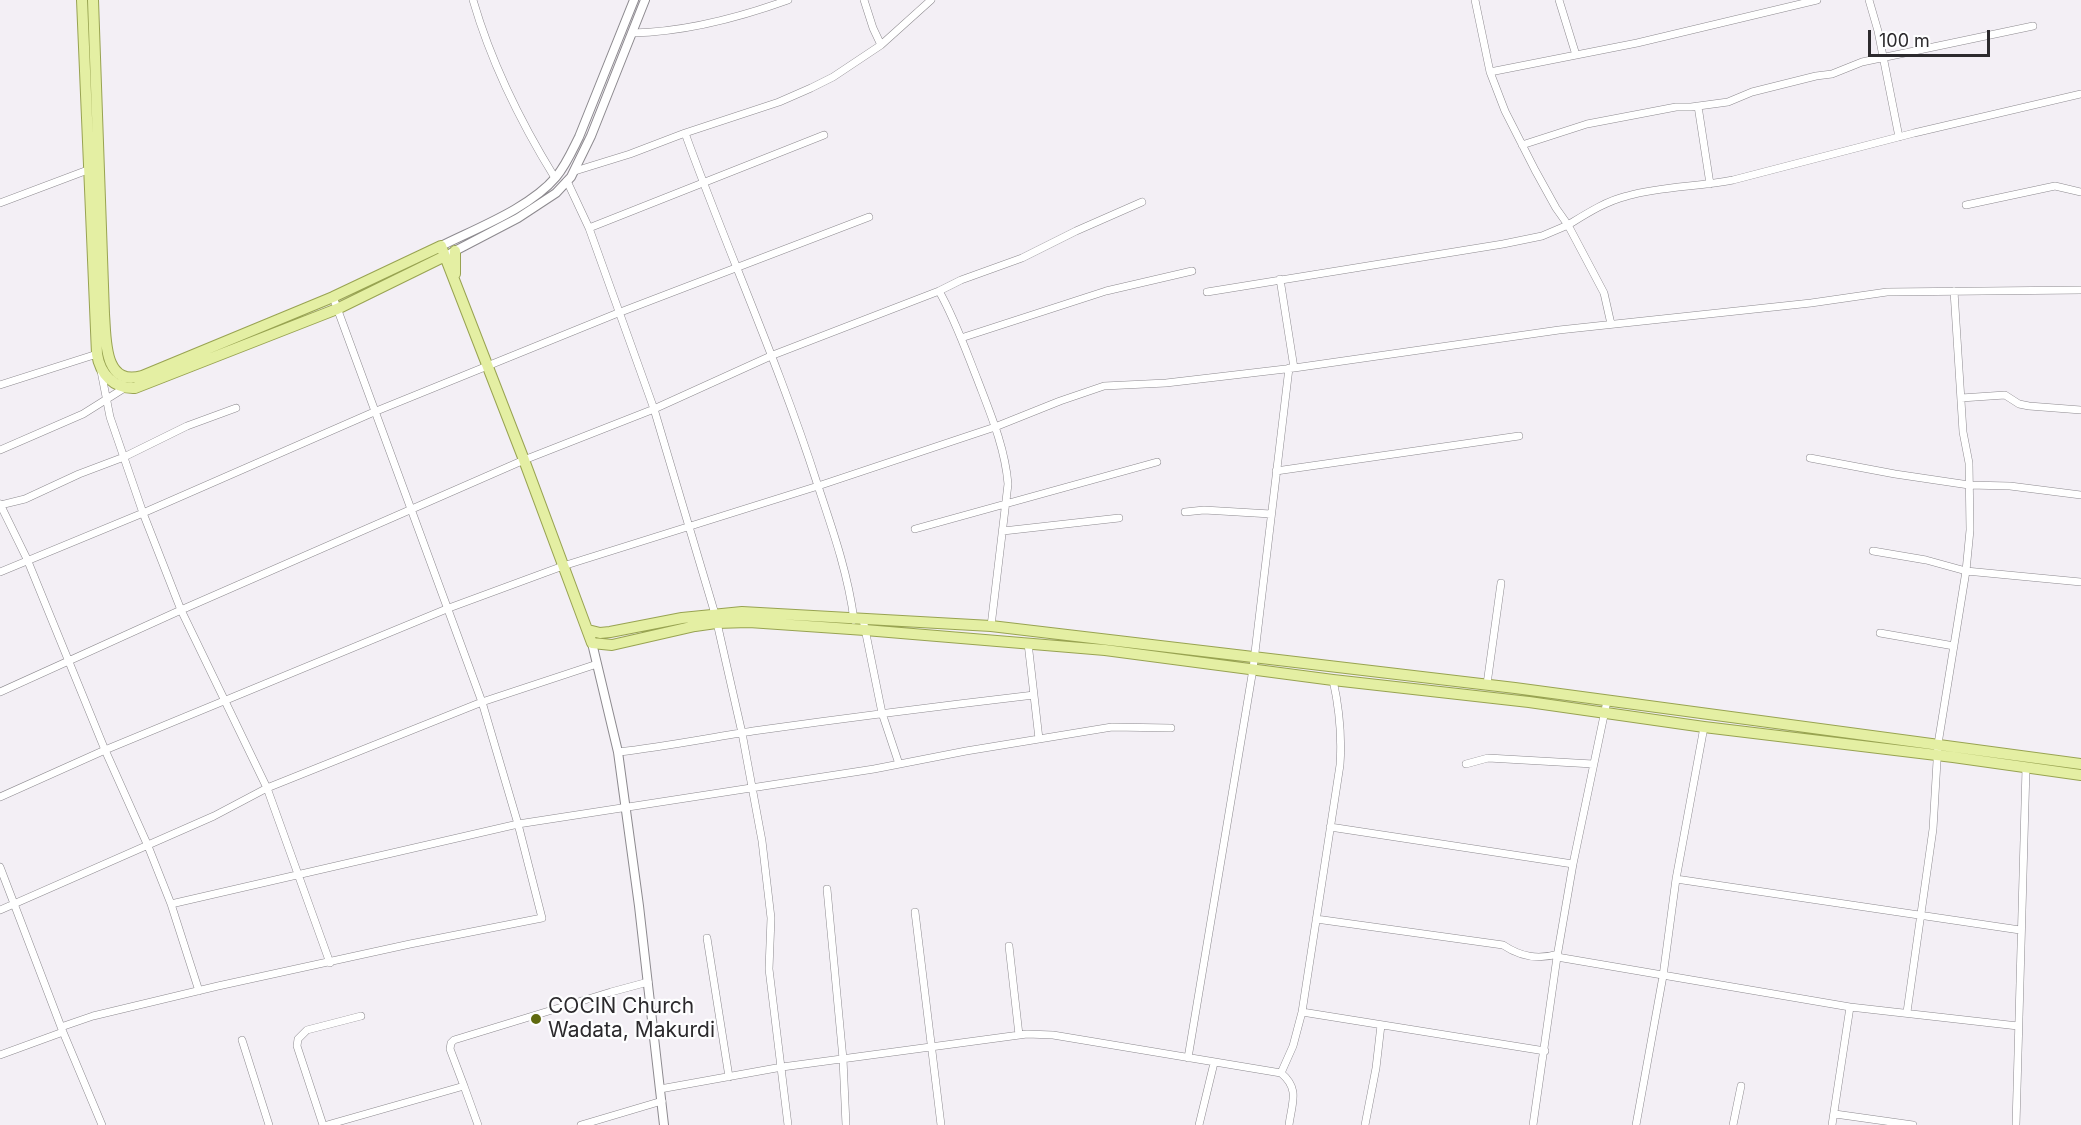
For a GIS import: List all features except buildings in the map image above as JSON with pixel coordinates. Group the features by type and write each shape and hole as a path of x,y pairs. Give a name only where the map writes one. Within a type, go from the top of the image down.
{"main road":[{"path":"82,0 107,349 110,364 123,376 134,378 447,251"},
{"path":"93,0 93,168 97,354 100,370 111,381 125,389 135,388 337,309 432,262 447,251"},
{"path":"447,251 455,280 591,643 618,645 716,618"},
{"path":"432,262 455,280"},
{"path":"588,630 600,633 682,618 716,618 762,613 1028,643 1487,684 1937,749 2026,768 2081,775"},
{"path":"859,624 991,626 1253,663 1333,680 1604,712 1704,727 2081,764"}],"street":[{"path":"473,0 510,94 535,146 555,178"},
{"path":"447,251 537,194 555,178 569,159 579,137 634,0"},
{"path":"447,251 518,218 556,193 575,171 645,0"},
{"path":"632,33 672,31 725,20 788,0"},
{"path":"864,0 881,45"},
{"path":"575,171 779,102 811,88 833,77 881,45 931,0"},
{"path":"1475,0 1490,72 1505,111 1604,293 1611,324"},
{"path":"1559,0 1576,55"},
{"path":"1490,72 1637,43 1816,0"},
{"path":"1869,0 1899,137"},
{"path":"1522,145 1587,124 1676,106 1728,102 1752,92 1832,74 1853,65 2033,26"},
{"path":"1207,292 1503,244 1549,234 1624,196 1662,188 1710,184 2081,94"},
{"path":"1698,106 1710,184"},
{"path":"685,133 735,268 773,355 800,428 837,542 882,713 898,764"},
{"path":"589,228 824,135"},
{"path":"0,203 93,168"},
{"path":"567,181 589,228 654,409 716,618 742,733 767,883 771,918 769,969 788,1125"},
{"path":"1966,205 2055,186 2081,192"},
{"path":"0,692 524,460 654,409 773,355 1022,258 1142,202"},
{"path":"0,572 143,513 374,412 488,368 618,313 869,217"},
{"path":"961,338 1106,291 1192,271"},
{"path":"1188,1058 1253,663 1291,368 1280,279"},
{"path":"0,798 105,750 449,608 563,566 818,486 995,427 1104,386 1166,383 1291,368 1611,324 1811,303 1887,292 2081,290"},
{"path":"939,291 961,338 995,427 1007,466 1008,484 991,626"},
{"path":"1907,1012 1933,829 1937,749 1966,571 1970,530 1969,463 1963,432 1954,291"},
{"path":"0,1055 93,1016 410,944 541,920 542,916 518,824 482,702 333,297"},
{"path":"0,385 97,354"},
{"path":"100,370 106,401 143,513 181,610 267,788 330,963"},
{"path":"0,450 83,414 125,389 134,378"},
{"path":"1961,398 2006,395 2019,404 2081,410"},
{"path":"199,991 171,904 148,846 105,750 27,559 0,505 25,499 79,474 124,457 187,426 236,408"},
{"path":"1276,471 1519,436"},
{"path":"1810,458 1969,485 2010,486 2081,495"},
{"path":"915,529 1157,462"},
{"path":"1185,512 1204,510 1271,514"},
{"path":"1003,531 1119,518"},
{"path":"1873,550 1926,560 1966,571 2081,582"},
{"path":"1487,684 1501,583"},
{"path":"1880,633 1954,646"},
{"path":"591,643 618,752 639,906 664,1125"},
{"path":"1028,643 1039,739"},
{"path":"0,910 214,816 267,788 482,702 597,664"},
{"path":"1281,1073 1293,1046 1302,1012 1341,747 1333,680"},
{"path":"618,752 882,713 1034,695"},
{"path":"1533,1125 1573,864 1607,701"},
{"path":"171,904 297,873 518,824 752,788 1112,727 1171,728"},
{"path":"1636,1125 1663,976 1676,879 1704,727"},
{"path":"1466,764 1488,758 1593,764"},
{"path":"2016,1125 2026,768"},
{"path":"1330,827 1573,864"},
{"path":"0,867 62,1030 102,1125"},
{"path":"1676,879 2020,930"},
{"path":"827,890 843,1059 846,1125"},
{"path":"915,912 941,1125"},
{"path":"1316,919 1503,945 1514,952 1537,957 1558,955 1663,976 1850,1006 2018,1026"},
{"path":"708,938 729,1077"},
{"path":"1009,946 1019,1035"},
{"path":"478,1125 450,1049 454,1040 648,982"},
{"path":"1832,1125 1850,1006"},
{"path":"1302,1012 1545,1051"},
{"path":"361,1016 307,1030 298,1039 297,1046 325,1125 464,1086"},
{"path":"1365,1125 1376,1068 1381,1025"},
{"path":"660,1089 782,1067 1019,1035 1053,1035 1281,1073 1290,1080 1293,1089 1289,1125"},
{"path":"242,1040 269,1125"},
{"path":"1199,1125 1214,1062"},
{"path":"1733,1125 1741,1086"},
{"path":"580,1125 662,1101"},
{"path":"1835,1114 1913,1125"}],"place":[{"name":"COCIN Church Wadata, Makurdi","path":"536,1019"}]}
